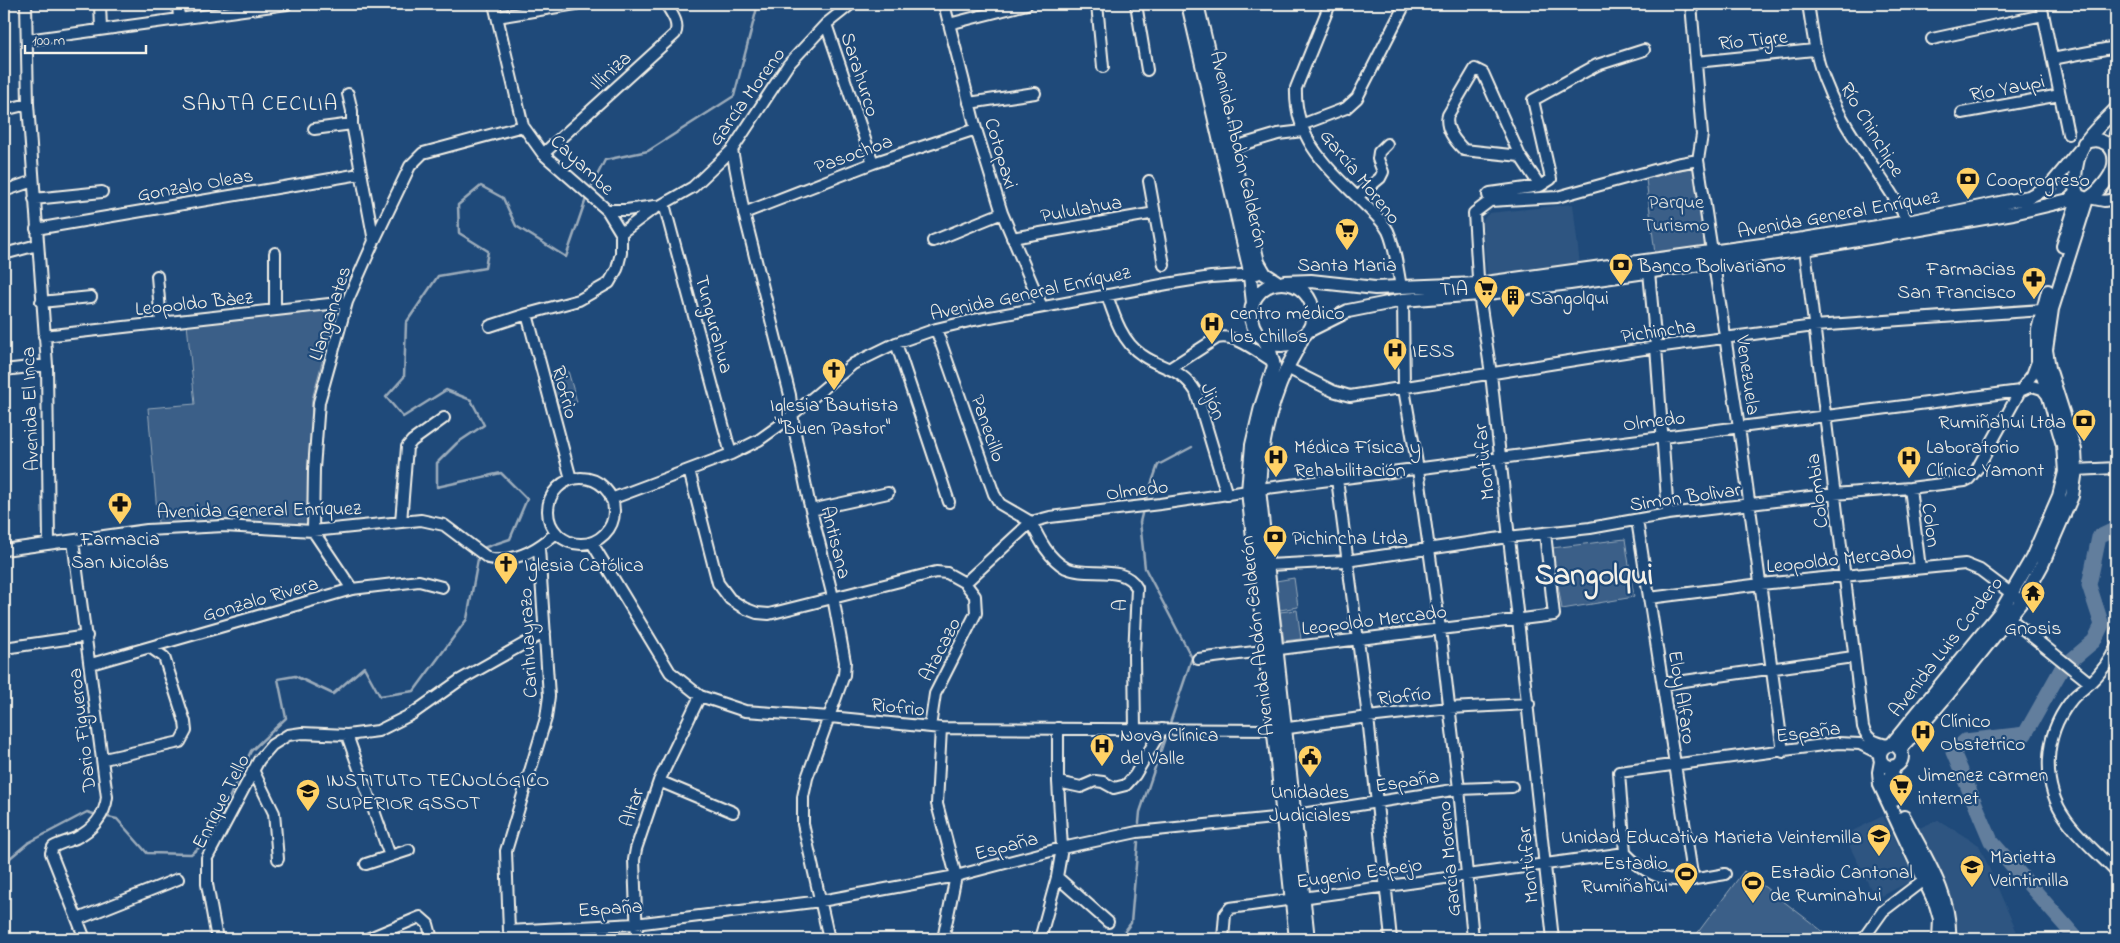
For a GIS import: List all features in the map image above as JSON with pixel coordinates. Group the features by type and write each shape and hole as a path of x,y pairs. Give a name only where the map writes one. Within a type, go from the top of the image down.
{"main road":[{"name":"Avenida Abdón Calderón","path":"1188,4 1250,275 1252,298"},
{"name":"Avenida Abdón Calderón","path":"1197,4 1258,262 1265,274 1281,282"},
{"name":"Avenida General Enríquez","path":"1479,289 1713,257 1908,222 2029,196 2051,185 2082,146 2116,109"},
{"path":"2114,167 2113,151 2106,143 2095,139 2082,146 2075,174 2083,196 2114,167 2116,134"},
{"name":"Avenida General Enríquez","path":"1281,282 1311,281 1402,294 1479,289 1649,272 1713,257 1805,249 2014,213 2083,196"},
{"name":"Avenida Luis Cordero","path":"2017,598 2050,520 2065,472 2061,435 2038,359 2038,330 2042,310 2083,196"},
{"name":"Avenida Luis Cordero","path":"1894,766 1901,760 1888,751 2005,615 2058,530 2072,496 2076,470 2073,439 2048,368 2046,350 2052,309 2083,196"},
{"path":"1262,338 1270,342 1288,344 1306,334 1313,317 1308,296 1297,287 1281,282 1262,289 1252,298 1251,318 1253,326 1262,338 1274,362"},
{"name":"Avenida General Enríquez","path":"1306,334 1348,311 1402,294"},
{"name":"Avenida Abdón Calderón","path":"1271,649 1268,565 1254,490 1262,443 1274,399 1287,368 1306,334"},
{"name":"Avenida Abdón Calderón","path":"1274,362 1252,445 1254,490 1298,898 1308,939"},
{"path":"1888,751 1888,766 1894,766 1890,784 1894,797 1928,877 1939,912 1939,939"},
{"path":"1888,751 1879,772 1880,785 1928,877 1948,909 1949,939"},
{"name":"Avenida Abdón Calderón","path":"1296,939 1298,898"}],"street":[{"name":"Avenida El Inca","path":"26,4 28,104 47,365 49,544"},
{"path":"100,4 101,29"},
{"path":"178,4 179,19"},
{"path":"27,40 287,4"},
{"name":"Cayambe","path":"490,326 579,300 608,283 617,269 621,253 620,233 604,206 543,154 523,126 494,4"},
{"path":"497,17 576,4"},
{"name":"Illiniza","path":"543,154 676,34 678,29 676,22 666,4"},
{"name":"García Moreno","path":"620,233 693,187 732,150 788,65 826,24 851,4"},
{"name":"Cotopaxi","path":"944,4 976,129 1002,213 1042,307"},
{"path":"948,24 1027,4"},
{"path":"1097,4 1103,67"},
{"path":"1136,4 1147,70"},
{"name":"García Moreno","path":"1330,4 1296,88 1296,98 1302,128 1307,140 1330,172 1375,214 1388,231 1402,294 1404,388 1418,469 1440,629 1459,789 1473,939"},
{"path":"1231,148 1302,128 1346,108 1358,98 1405,4"},
{"name":"Venezuela","path":"1691,4 1702,135 1698,160 1739,427 1783,752"},
{"name":"Río Chinchipe","path":"1808,4 1814,50 1827,88 1853,136 1908,222"},
{"path":"2041,4 2068,134"},
{"path":"1932,39 2043,15"},
{"name":"Sarahurco","path":"826,24 873,163"},
{"path":"2052,59 2116,47"},
{"path":"1644,50 1597,65 1533,100 1550,179 1540,186 1490,194 1488,195 1490,201 1557,197 1676,164 1698,160"},
{"name":"Río Tigre","path":"1696,62 1814,50"},
{"path":"1520,156 1464,150 1451,134 1447,119 1448,115 1475,69 1483,73 1520,156 1540,186"},
{"path":"969,103 1035,93"},
{"path":"348,94 360,174 374,241"},
{"name":"Río Yaupi","path":"1962,113 2060,95"},
{"path":"4,110 28,104"},
{"path":"314,129 352,124"},
{"name":"Llanganates","path":"313,531 314,469 319,402 347,302 410,166 423,153 523,126"},
{"name":"Pasochoa","path":"744,213 873,163 976,129"},
{"path":"1357,197 1380,178 1383,172 1378,159 1379,152 1387,144"},
{"name":"Antisana","path":"732,150 744,213 790,395 811,510 833,597 845,669 830,717 807,778 803,797 803,824 829,939"},
{"name":"Gonzalo Oleas","path":"36,229 360,174"},
{"path":"4,191 33,181"},
{"path":"1149,181 1164,265"},
{"path":"34,199 102,192"},
{"path":"2083,196 2104,200 2116,199"},
{"name":"Montùfar","path":"1490,201 1474,213 1479,289 1491,374 1508,537 1529,704 1553,939"},
{"name":"García Moreno","path":"604,206 645,208 664,204"},
{"name":"Tungurahua","path":"664,204 732,454"},
{"path":"933,241 1002,213"},
{"name":"Pululahua","path":"1012,238 1155,213"},
{"path":"4,254 37,245"},
{"name":"Colombia","path":"1805,249 1853,657 1865,733 1872,741 1888,751"},
{"path":"275,253 275,310"},
{"path":"1649,272 1668,514"},
{"name":"Avenida General Enríquez","path":"611,499 732,454 759,440 780,425 844,370 896,343 936,329 1042,307 1211,277 1265,274"},
{"path":"157,276 161,323"},
{"path":"1231,276 1242,282 1252,298"},
{"name":"Jijón","path":"1107,295 1115,320 1127,341 1141,355 1184,376 1196,392 1227,495"},
{"path":"41,302 91,297"},
{"name":"Leopoldo Bàez","path":"44,336 347,302"},
{"name":"Pichincha","path":"1287,368 1332,391 1350,396 1656,347 1814,326 2042,310"},
{"name":"Riofrìo","path":"527,314 571,479"},
{"name":"Panecillo","path":"936,329 994,494 1000,504 1031,522"},
{"path":"1169,369 1217,338 1222,337 1241,342 1274,362"},
{"path":"896,343 949,502"},
{"name":"Simon Bolìvar","path":"1268,565 1346,561 1508,537 1590,528 1668,514 1834,494 1910,488 1969,479 1977,469 2020,391 2030,380 2038,359"},
{"path":"4,370 47,365"},
{"name":"Olmedo","path":"1031,522 1050,517 2020,391 2028,387 2037,387 2048,396"},
{"path":"401,522 407,447 412,441 444,418"},
{"path":"2076,470 2116,468"},
{"path":"689,470 718,583 730,599 757,613 769,614 942,571 965,582 1031,522"},
{"path":"571,479 590,479 599,484 611,499 614,509 613,520 608,530 592,542 572,543 556,533 548,516 550,497 555,489 571,479"},
{"path":"1337,479 1346,561 1368,716 1391,939"},
{"name":"Colon","path":"1910,488 1920,568"},
{"path":"811,510 888,493"},
{"name":"Avenida General Enríquez","path":"4,550 147,530 224,526 313,531 421,520 444,525 488,558 496,560 507,559 539,548 556,533"},
{"name":"Eloy Alfaro","path":"1637,520 1693,880"},
{"name":"A","path":"1031,522 1050,554 1066,567 1074,571 1125,575 1132,580 1137,588 1134,656 1136,729"},
{"path":"313,531 352,589"},
{"name":"Leopoldo Mercado","path":"1198,659 1554,615 1545,533"},
{"name":"Dario Figueroa","path":"73,541 107,791 104,811 97,822 82,834 56,845 51,849 51,858 86,939"},
{"name":"Riofrìo","path":"592,542 670,672 700,696 745,711 942,728 1279,729"},
{"name":"Carihuayrazo","path":"510,935 506,851 546,718 549,675 539,548"},
{"name":"Leopoldo Mercado","path":"1649,598 1760,584 1965,564 1980,570 2017,598"},
{"name":"Gonzalo Rivera","path":"90,664 352,589 419,581 442,587"},
{"name":"Atacazo","path":"930,727 935,694 976,613 975,596 965,582"},
{"path":"2005,615 2090,684"},
{"name":"Enrique Tello","path":"217,939 207,884 207,858 259,760 272,745 288,735 302,732 347,734 378,731 412,714 460,680 546,632"},
{"path":"2116,632 2116,639"},
{"path":"4,648 86,636"},
{"path":"2116,647 2101,672 2090,684 2073,697 2056,723 2048,756 2051,785 2059,808 2066,819 2116,872"},
{"path":"104,760 180,742 184,737 185,722 164,657 151,648"},
{"path":"1663,684 1853,657"},
{"name":"Altar","path":"636,939 634,860 659,781 700,696"},
{"name":"Riofrío","path":"1279,729 1368,716 1449,708 1529,704"},
{"path":"942,728 936,793 937,804 956,876 943,939"},
{"path":"1040,939 1057,877 1062,848 1058,782 1058,728"},
{"path":"1058,782 1080,787 1095,781 1103,782 1114,788 1126,786 1135,775 1162,729"},
{"path":"347,734 390,856"},
{"name":"España","path":"1625,853 1619,772 1851,743 1888,751"},
{"path":"254,770 274,813 278,859"},
{"path":"659,781 733,812"},
{"name":"España","path":"510,935 635,924 821,901 956,876 1062,848 1137,832 1289,816 1459,789 1512,787"},
{"path":"366,864 409,850"},
{"path":"1625,853 1642,870 1667,880 1693,880 1725,874"},
{"name":"Eugenio Espejo","path":"1223,939 1224,914 1230,908 1625,853"},
{"path":"1057,877 1108,922"},
{"path":"1863,939 1883,911 1928,877"},
{"path":"78,919 178,879"},
{"path":"367,939 420,917 428,924 432,939"}],"shaded area":[{"path":"1573,204 1580,265 1490,276 1487,273 1482,221 1489,213"},
{"name":"Unidad Educativa Marieta Veintemilla","path":"1883,816 1915,879 1876,899 1844,835"},
{"name":"Marietta Veintimilla","path":"1938,820 1979,845 2020,939 1995,939 1957,935 1953,905 1940,870 1919,828"}],"green space":[{"name":"Parque Turismo","path":"1696,166 1706,246 1655,254 1646,179"},
{"path":"321,309 329,313 333,322 312,399 307,525 236,521 158,523 148,408 195,404 187,324"},
{"path":"568,371 577,402 559,407 550,376"},
{"path":"1625,539 1634,597 1562,609 1552,548"},
{"path":"1294,578 1298,607 1280,610 1276,581"},
{"path":"1297,610 1301,639 1284,641 1280,612"},
{"name":"Estadio Cantonal de Ruminahui","path":"1744,871 1830,937 1828,939 1693,939"}],"waterway":[{"path":"589,191 605,160 648,151 734,96 758,4"},
{"path":"480,549 510,539 527,499 501,473 437,487 437,463 457,443 484,425 471,400 446,390 403,417 386,397 404,377 406,323 438,276 485,268 488,251 459,233 458,205 481,186 503,198 516,226 566,257 587,196"},
{"path":"1145,502 1158,465 1192,447"},
{"path":"1143,510 1140,522 1145,568 1192,658 1169,726"},
{"path":"2077,939 1991,841 1953,752 1965,741 2025,734 2062,668 2094,641 2102,625 2089,585 2099,537 2116,529"},
{"path":"103,816 117,819 147,853 191,854 210,839 251,751 286,718 278,679 295,676 333,694 364,667 380,696 414,691 467,619 479,554"},
{"path":"1139,823 1140,812 1167,732"},
{"path":"4,863 28,843 87,812 97,815"},
{"path":"1119,939 1131,923 1138,842"}],"place":[{"name":"Cooprogreso","path":"1968,200"},
{"name":"Santa Maria","path":"1347,251"},
{"name":"Banco Bolivariano","path":"1621,286"},
{"name":"Farmacias San Francisco","path":"2034,300"},
{"name":"TIA","path":"1486,309"},
{"name":"Sangolqui","path":"1513,318"},
{"name":"centro médico los chillos","path":"1212,345"},
{"name":"IESS","path":"1395,371"},
{"name":"Iglesia Bautista \"Buen Pastor\"","path":"834,391"},
{"name":"Rumiñahui Ltda","path":"2084,442"},
{"name":"Médica Física y Rehabilitación","path":"1276,478"},
{"name":"Laboratorio Clínico Yamont","path":"1909,479"},
{"name":"Farmacia San Nicolás","path":"120,525"},
{"name":"Pichincha Ltda","path":"1275,558"},
{"name":"Iglesia Católica","path":"506,585"},
{"name":"Gnosis","path":"2033,614"},
{"name":"Clínico Obstetrico","path":"1923,753"},
{"name":"Nova Clínica del Valle","path":"1102,767"},
{"name":"Unidades Judiciales","path":"1310,778"},
{"name":"Jimenez carmen internet","path":"1901,807"},
{"name":"INSTITUTO TECNOLÓGICO SUPERIOR GSSOT","path":"308,812"},
{"name":"Unidad Educativa Marieta Veintemilla","path":"1879,857"},
{"name":"Marietta Veintimilla","path":"1972,888"},
{"name":"Estadio Rumiñahui","path":"1686,895"},
{"name":"Estadio Cantonal de Ruminahui","path":"1753,904"}],"district":[{"name":"SANTA CECILIA","path":"260,102"},
{"name":"Sangolqui","path":"1594,574"}]}
